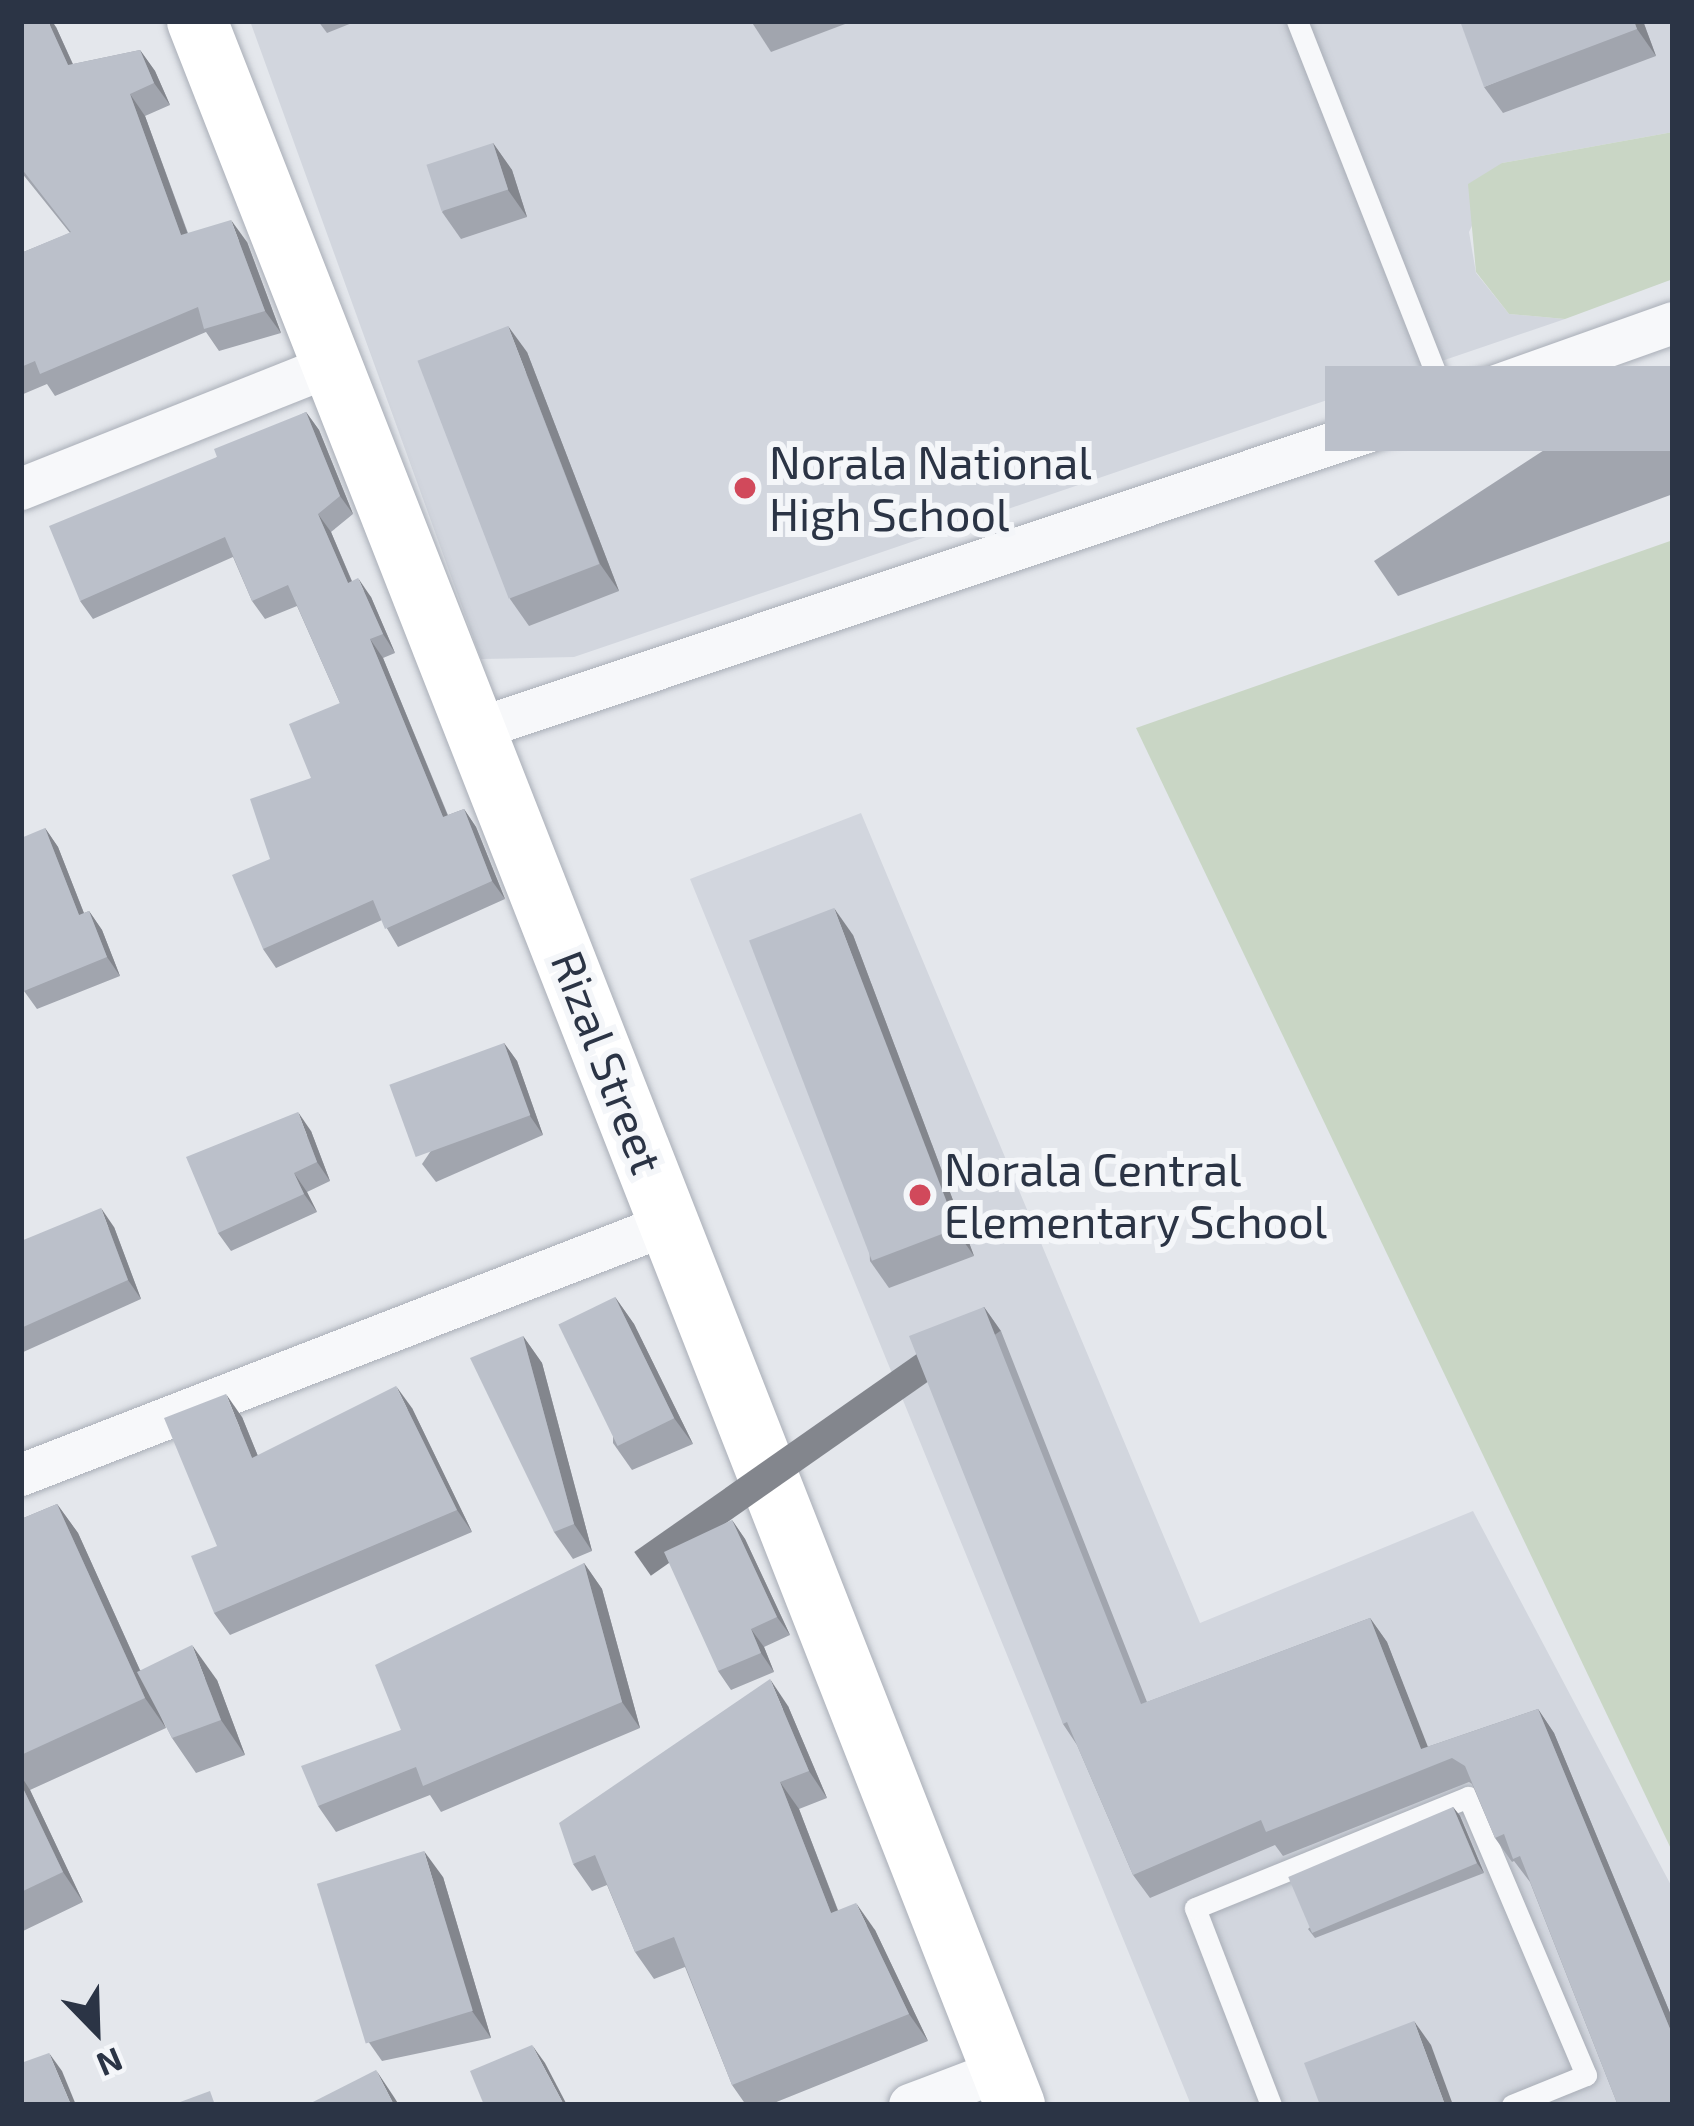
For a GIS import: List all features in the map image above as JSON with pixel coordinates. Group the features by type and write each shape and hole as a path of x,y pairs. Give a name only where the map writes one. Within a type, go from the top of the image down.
{"main road":[{"name":"Rizal Street","path":"197,21 1009,2088"}],"street":[{"path":"478,729 1448,405 1673,323"},
{"path":"21,489 335,364"},
{"path":"21,1475 671,1223"},
{"path":"910,2105 1009,2088"}],"lane":[{"path":"1297,21 1448,405"},
{"path":"1270,2105 1196,1908 1468,1797 1586,2075 1512,2105"}],"shaded area":[{"name":"Norala National High School","path":"250,21 1673,21 1673,132 1502,163 1469,232 1476,273 1509,314 1565,319 574,657 481,659"},
{"name":"Norala Central Elementary School","path":"861,813 1200,1623 1473,1511 1673,1889 1673,2105 1191,2105 690,879"}],"green space":[{"path":"1673,132 1673,279 1565,319 1509,314 1476,272 1468,184 1502,163"},
{"path":"1673,540 1673,1853 1136,728"}],"building":[{"path":"21,21 48,21 68,65 140,50 154,83 130,94 181,235 231,220 265,311 204,329 198,307 40,374 35,361 21,367 21,253 71,232 21,168"},
{"path":"1460,21 1634,21 1637,29 1484,87"},
{"path":"493,143 508,190 442,211 426,165"},
{"path":"508,326 599,564 509,599 417,361"},
{"path":"1325,366 1673,366 1673,451 1325,451"},
{"path":"306,412 340,496 318,514 348,583 358,578 383,634 370,639 443,817 464,809 492,881 385,929 373,900 263,949 232,875 270,859 250,799 311,778 289,724 340,703 288,585 252,601 225,537 80,601 49,526 217,457 214,449"},
{"path":"45,828 79,915 89,911 107,957 24,991 21,838"},
{"path":"834,908 957,1228 872,1261 749,941"},
{"path":"504,1043 530,1115 416,1157 389,1085"},
{"path":"298,1112 317,1162 294,1173 304,1194 218,1233 186,1157"},
{"path":"101,1208 128,1280 21,1328 21,1241"},
{"path":"615,1297 674,1418 618,1446 558,1325"},
{"path":"984,1307 1141,1704 1370,1618 1421,1749 1538,1709 1673,2036 1673,2105 1612,2105 1617,2103 1520,1856 1513,1859 1504,1834 1495,1838 1465,1766 1452,1758 1266,1832 1261,1820 1133,1875 1067,1722 1063,1724 909,1336"},
{"path":"523,1336 574,1524 554,1532 470,1358"},
{"path":"396,1386 457,1510 214,1613 191,1556 217,1546 164,1418 226,1394 252,1458"},
{"path":"57,1504 145,1698 21,1755 21,1519"},
{"path":"732,1520 777,1617 751,1629 761,1653 718,1671 664,1552"},
{"path":"584,1563 622,1702 423,1786 416,1767 318,1806 301,1766 401,1730 375,1665"},
{"path":"192,1645 221,1720 172,1738 137,1672"},
{"path":"770,1679 809,1771 780,1782 831,1913 856,1903 909,2014 732,2085 674,1937 635,1952 595,1855 573,1864 559,1823"},
{"path":"21,1784 63,1872 21,1892"},
{"path":"1453,1807 1477,1863 1312,1933 1288,1877"},
{"path":"424,1851 473,2011 366,2043 317,1884"},
{"path":"1414,2021 1445,2105 1320,2105 1304,2063"},
{"path":"532,2045 564,2105 484,2105 470,2071"},
{"path":"49,2053 71,2105 21,2105 21,2063"},
{"path":"376,2070 394,2105 307,2105"},
{"path":"210,2091 215,2105 172,2105"}],"place":[{"name":"Norala National High School","path":"745,488"},
{"name":"Norala Central Elementary School","path":"920,1195"}]}
